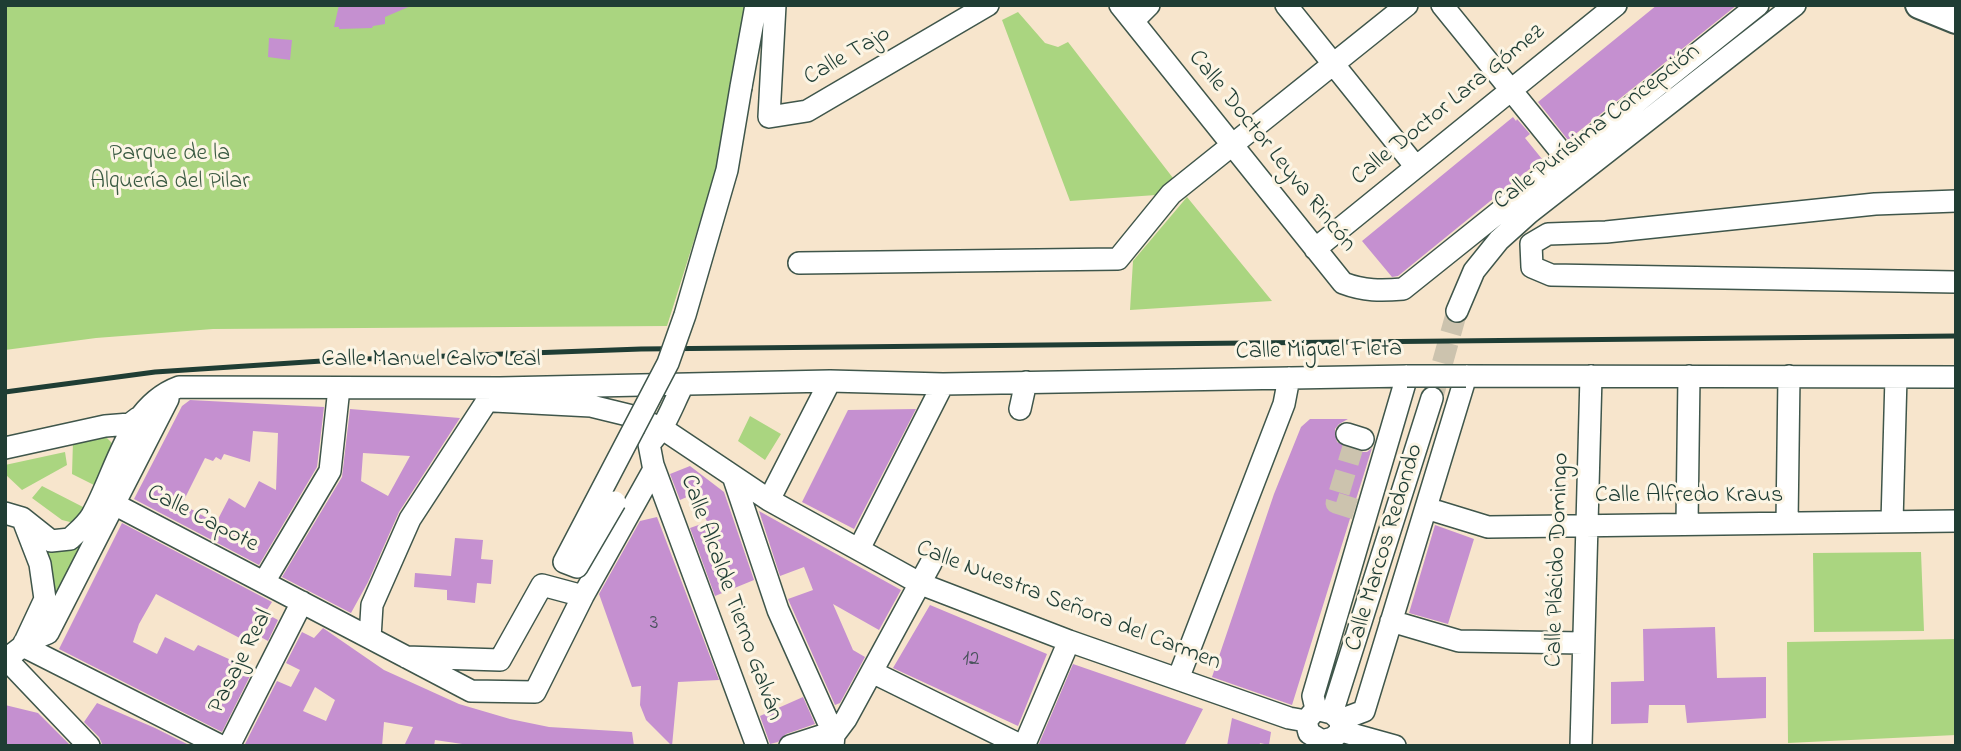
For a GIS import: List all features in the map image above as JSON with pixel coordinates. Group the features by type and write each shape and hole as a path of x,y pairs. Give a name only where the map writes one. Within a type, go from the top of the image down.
{"main road":[{"path":"1919,5 1956,20"}],"street":[{"path":"549,587 668,363 685,315 727,170 757,5"},
{"name":"Calle Tajo","path":"775,5 769,117 807,111 986,6"},
{"path":"1126,13 1149,5"},
{"path":"1286,5 1416,167"},
{"path":"799,263 1118,259 1171,194 1407,5"},
{"path":"1442,5 1566,158 1758,5"},
{"name":"Calle Purísima Concepción","path":"1457,311 1474,271 1499,240 1529,213 1796,5"},
{"name":"Calle Doctor Lara Gómez","path":"1315,249 1607,8"},
{"name":"Calle Doctor Leyva Rincón","path":"1126,13 1343,283 1362,290 1380,292 1403,289 1566,158"},
{"path":"1956,201 1875,204 1606,232 1548,233 1531,244 1532,267 1551,275 1956,282"},
{"name":"Calle Miguel Fleta","path":"683,385 830,381 943,384 1407,376 1956,377"},
{"name":"Calle Marcos Redondo","path":"1407,376 1368,440 1361,511 1313,696 1327,719 1364,711 1466,376"},
{"name":"Calle Plácido Domingo","path":"1581,746 1591,376"},
{"path":"1688,524 1689,376"},
{"path":"1787,523 1789,376"},
{"path":"1892,522 1896,377"},
{"path":"1178,679 1284,404 1289,378"},
{"path":"769,499 830,381"},
{"path":"1020,409 1026,382"},
{"path":"859,549 943,384"},
{"path":"264,582 471,691 535,692 583,596 654,469 649,443 663,429 683,385"},
{"name":"Calle Manuel Calvo Leal","path":"493,394 683,385"},
{"path":"5,448 105,426 130,424 164,392 179,387"},
{"path":"15,652 48,633 164,403 179,387"},
{"name":"Calle Manuel Calvo Leal","path":"179,387 342,388"},
{"name":"Calle Nuestra Señora del Carmen","path":"342,388 493,394 591,406 632,416 663,429 769,499 921,584 1289,718 1327,719 1395,746"},
{"name":"Calle Capote","path":"114,504 264,582 330,471 342,388"},
{"path":"370,638 372,605 410,519 493,394"},
{"path":"1321,743 1309,733 1327,719 1432,398"},
{"path":"14,516 51,541 70,539 91,517 138,418"},
{"path":"105,426 118,440 126,462 114,504"},
{"name":"Calle Alcalde Tierno Galván","path":"654,469 757,746"},
{"path":"733,476 778,610 834,740"},
{"path":"564,562 577,567 615,502"},
{"name":"Calle Alfredo Kraus","path":"1426,508 1488,527 1956,521"},
{"path":"14,516 40,564 45,599 15,652"},
{"path":"834,740 931,562"},
{"path":"406,657 500,660 542,585 583,596"},
{"name":"Pasaje Real","path":"229,746 302,602"},
{"path":"1391,621 1459,641 1583,643"},
{"path":"872,672 1023,746 1069,640"},
{"path":"15,652 89,746"},
{"path":"15,652 221,746"},
{"path":"790,746 824,735 834,740"}],"green space":[{"name":"Parque de la Alquería del Pilar","path":"5,5 745,5 718,164 667,326 213,329 96,338 5,350"},
{"path":"1018,12 1045,43 1058,47 1068,42 1173,178 1156,195 1070,201 1002,20"},
{"path":"1187,197 1272,301 1130,310 1133,261"},
{"path":"750,416 781,434 765,460 738,441"},
{"path":"102,433 111,442 116,453 98,487 72,474 73,441"},
{"path":"65,452 67,465 22,490 5,474 5,465"},
{"path":"42,486 85,508 74,523 62,520 32,498"},
{"path":"83,538 83,544 57,603 52,574 42,547 54,551 64,550"},
{"path":"1921,552 1924,631 1814,632 1813,553"},
{"path":"1956,639 1956,735 1788,743 1787,642"}],"building":[{"path":"339,5 413,5 385,17 385,24 372,28 339,29 334,27"},
{"path":"1657,5 1737,5 1568,140 1538,102"},
{"path":"269,38 292,40 290,60 268,57"},
{"path":"1513,117 1530,134 1525,138 1542,159 1398,276 1392,277 1362,241"},
{"path":"190,400 324,407 317,467 259,565 134,499 182,406","holes":["253,431 278,433 276,490 259,481 245,508 229,498 216,523 182,504 205,458 213,461 216,457 221,460 224,454 250,462"]},
{"path":"350,409 460,418 399,512 351,613 282,577 342,477","holes":["363,453 410,456 388,496 361,481"]},
{"path":"916,409 854,529 802,502 848,410"},
{"path":"1310,419 1348,419 1335,429 1337,442 1359,452 1367,452 1372,448 1292,705 1212,677 1274,494 1301,427"},
{"path":"690,466 724,492 754,580 715,596 690,528 707,522 696,493 680,500 670,474"},
{"path":"759,511 901,590 879,630 833,604 853,650 865,657 840,703 835,705 788,599 813,590 804,567 780,576"},
{"path":"657,517 719,680 678,682 672,746 646,720 640,705 641,686 632,687 599,594 640,521"},
{"path":"122,523 272,602 265,613 278,620 268,641 255,634 251,644 156,594 139,624 133,642 157,654 165,637 194,651 198,645 253,670 222,732 59,649"},
{"path":"1435,525 1474,539 1448,624 1409,613"},
{"path":"455,538 483,540 481,559 493,560 491,584 477,583 475,603 447,600 447,590 414,587 415,573 451,576"},
{"path":"930,605 1047,654 1018,726 893,668"},
{"path":"1715,627 1717,678 1766,677 1766,718 1687,723 1685,705 1649,705 1648,723 1611,724 1611,682 1644,681 1643,629"},
{"path":"323,628 384,670 459,704 549,727 632,732 634,746 476,746 435,740 434,746 404,746 413,727 384,722 382,746 244,746 277,681 291,687 300,670 286,663 302,632 314,638","holes":["315,687 335,700 326,721 303,711"]},
{"path":"1073,664 1203,709 1184,746 1038,746"},
{"path":"803,697 815,724 786,734 778,742 770,744 760,716"},
{"path":"97,703 191,746 103,746 99,737 84,722"},
{"path":"5,705 38,713 71,746 5,746"},
{"path":"1232,718 1271,732 1269,745 1260,743 1259,746 1227,746"}],"tunnel":[{"path":"1434,393 1457,311"},
{"path":"1355,509 1336,503 1356,437"}],"railway":[{"path":"5,392 155,372 337,360 641,349 1956,336"}]}
